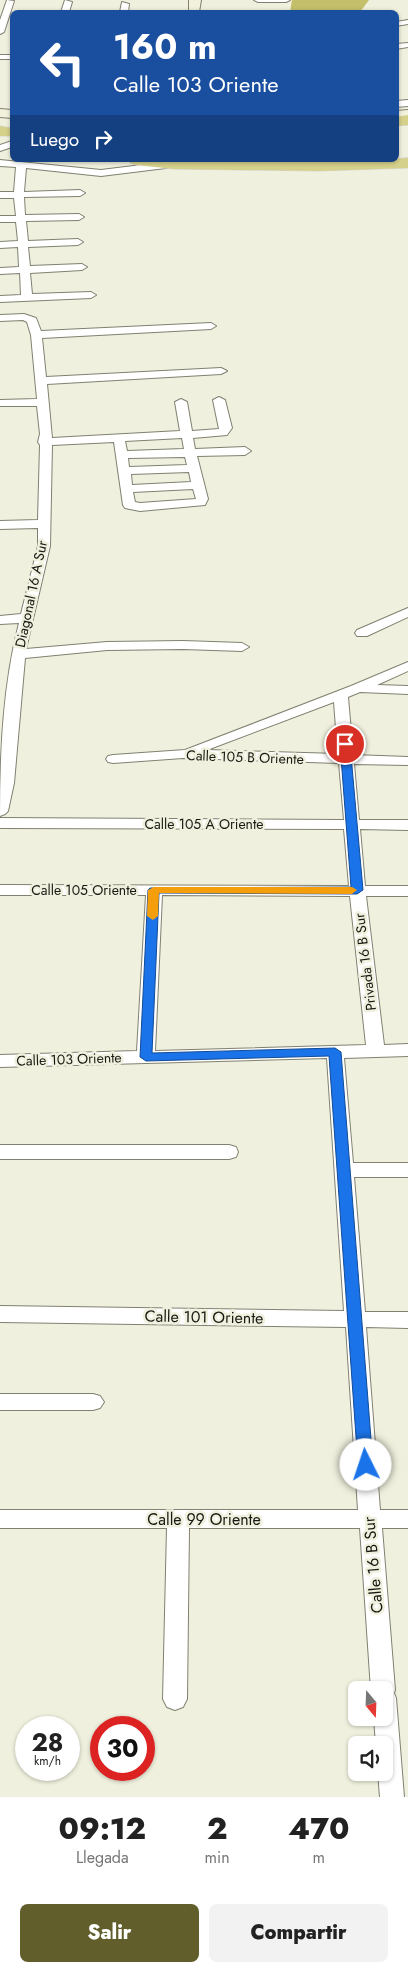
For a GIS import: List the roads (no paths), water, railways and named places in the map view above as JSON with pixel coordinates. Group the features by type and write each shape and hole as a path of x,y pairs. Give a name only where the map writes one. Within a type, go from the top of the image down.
{"highway":[{"path":"0,130 7,142"},
{"path":"155,162 174,164 358,166 408,163"}],"street":[{"path":"258,0 286,0"},
{"path":"0,32 10,1"},
{"path":"66,10 68,2"},
{"path":"74,162 101,172"},
{"path":"0,163 101,172 174,164"},
{"path":"21,166 20,219 27,298"},
{"path":"0,196 80,193"},
{"path":"0,219 79,217"},
{"path":"0,244 78,242"},
{"path":"0,271 82,267"},
{"path":"0,299 91,295"},
{"path":"0,318 28,317"},
{"name":"Diagonal 16 A Sur","path":"0,812 3,787 7,682 18,654 44,546 44,442 46,434 36,335 32,320 28,317"},
{"path":"36,335 211,326"},
{"path":"40,381 221,371"},
{"path":"44,442 218,433 226,428 219,400"},
{"path":"0,403 42,402"},
{"path":"120,438 129,505 140,507 201,502 199,485 186,435 181,402"},
{"path":"122,455 245,451"},
{"path":"124,471 194,468"},
{"path":"127,488 199,485"},
{"path":"0,525 43,524"},
{"path":"362,633 408,612"},
{"path":"0,620 26,618"},
{"path":"18,654 107,646 183,645 242,647"},
{"path":"183,754 341,695 408,666"},
{"path":"356,689 408,690"},
{"name":"Privada 16 B Sur","path":"341,695 357,890 376,1051"},
{"name":"Calle 105 B Oriente","path":"113,759 183,754 408,761"},
{"name":"Calle 105 A Oriente","path":"0,823 408,825"},
{"name":"Calle 105 Oriente","path":"0,890 408,891"},
{"path":"146,1057 154,890"},
{"name":"Calle 103 Oriente","path":"0,1061 408,1050"},
{"name":"Calle 16 B Sur","path":"335,1052 382,1681"},
{"path":"0,1152 229,1152"},
{"path":"344,1170 408,1170"},
{"name":"Calle 101 Oriente","path":"0,1314 408,1320"},
{"path":"0,1402 93,1402"},
{"name":"Calle 99 Oriente","path":"0,1519 408,1519"},
{"path":"176,1699 178,1519"},
{"path":"386,1726 392,1797"}]}
